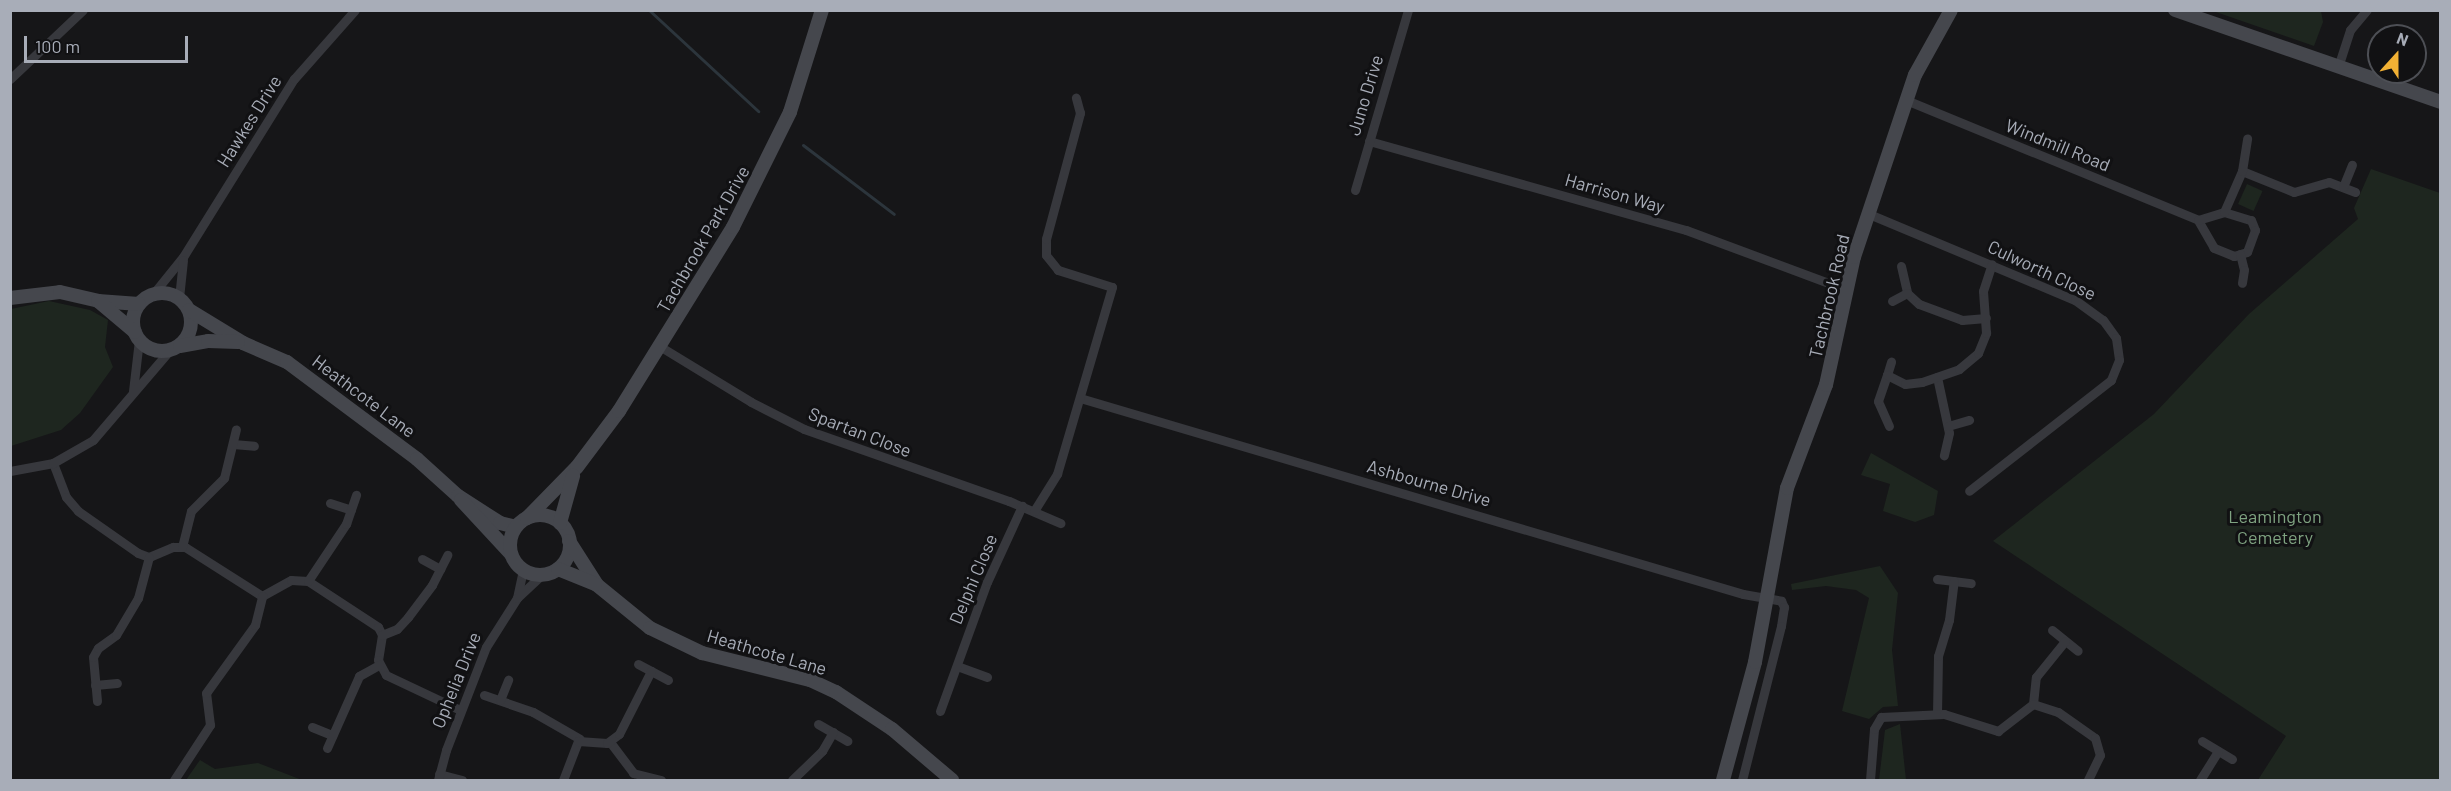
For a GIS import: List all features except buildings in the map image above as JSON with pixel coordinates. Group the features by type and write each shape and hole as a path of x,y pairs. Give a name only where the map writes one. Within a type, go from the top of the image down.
{"street":[{"path":"10,79 82,10"},
{"name":"Hawkes Drive","path":"153,294 183,257 294,79 355,10"},
{"name":"Tachbrook Park Drive","path":"527,518 577,467 661,347 768,161 798,91 822,10"},
{"name":"Juno Drive","path":"1355,190 1408,10"},
{"name":"Tachbrook Road","path":"1723,780 1768,599 1786,488 1826,385 1847,290 1906,100 1927,51 1951,10"},
{"path":"2175,10 2440,102"},
{"path":"2338,67 2350,30 2367,10"},
{"path":"1034,511 1057,474 1112,287 1058,270 1046,255 1046,239 1080,113 1076,98"},
{"name":"Windmill Road","path":"1906,100 2198,220"},
{"path":"2224,212 2242,171 2247,138"},
{"name":"Harrison Way","path":"1369,141 1686,230 1847,290"},
{"path":"2343,187 2352,165"},
{"path":"2242,171 2294,192 2321,182 2355,192"},
{"path":"2224,212 2251,220 2255,230 2247,252 2234,256 2214,248 2198,220 2224,212"},
{"name":"Culworth Close","path":"1869,214 2075,300 2095,313 2111,329 2119,360 2102,388 1969,491"},
{"path":"2240,254 2244,270 2242,284"},
{"name":"Hawkes Drive","path":"179,298 183,257"},
{"path":"1887,375 1910,384 1937,377 1965,365 1978,353 1986,333 1983,287 1992,264"},
{"path":"1901,266 1907,293 1919,304 1956,319 1986,318"},
{"path":"10,298 60,292 98,301 139,304"},
{"path":"1892,301 1907,293"},
{"path":"10,471 53,463 93,440 133,391 191,329 189,310 179,298 153,294 139,304 133,322 137,336 133,391"},
{"path":"98,301 153,349 174,348"},
{"name":"Heathcote Lane","path":"189,310 243,342 278,357 303,373 417,459 458,496 500,523 516,527"},
{"name":"Heathcote Lane","path":"174,348 208,341 243,342"},
{"name":"Spartan Close","path":"661,347 804,429 1022,506 1060,523"},
{"path":"1889,426 1878,401 1891,362"},
{"path":"1937,377 1947,426 1944,455"},
{"name":"Ashbourne Drive","path":"1080,398 1768,599"},
{"path":"1947,426 1969,420"},
{"path":"182,547 192,511 224,478 236,429"},
{"path":"233,444 254,446"},
{"path":"53,463 66,496 78,512 150,557 182,547 262,596 270,595 291,580 308,581 378,627 382,635 380,665 386,675 460,710"},
{"name":"Tachbrook Park Drive","path":"560,523 577,467"},
{"path":"308,581 346,524 356,495"},
{"path":"458,496 523,570 542,575 558,569 566,559 569,541 560,523 547,516 527,518 516,527 511,537 511,554"},
{"path":"330,503 351,510"},
{"name":"Delphi Close","path":"940,711 987,582 1022,506"},
{"name":"Heathcote Lane","path":"569,541 597,585 635,618 681,645 726,661 810,681 836,692 892,729 952,780"},
{"path":"382,635 397,629 408,617 447,555"},
{"path":"97,701 93,657 116,635 138,598 150,557"},
{"path":"422,559 440,569"},
{"name":"Heathcote Lane","path":"558,569 597,585"},
{"name":"Ophelia Drive","path":"517,598 523,570"},
{"name":"Ophelia Drive","path":"439,777 460,710 486,647 517,598 542,575"},
{"path":"1937,579 1971,583"},
{"path":"1937,714 1938,656 1949,620 1954,581"},
{"path":"174,780 210,725 206,693 255,624 262,596"},
{"path":"1742,780 1784,611 1780,601 1768,599"},
{"path":"2052,630 2078,651"},
{"path":"1870,780 1874,729 1881,717 1937,714 1998,731 2033,704 2036,677 2065,641"},
{"path":"638,664 668,680"},
{"path":"327,748 359,676 380,665"},
{"path":"957,666 987,677"},
{"path":"484,695 533,712 580,739 610,742 619,734 651,671"},
{"path":"500,700 508,680"},
{"path":"95,686 117,683"},
{"path":"2033,704 2058,712 2095,738 2100,755 2088,780"},
{"path":"818,724 848,741"},
{"path":"312,728 332,735"},
{"path":"792,780 822,751 832,732"},
{"path":"563,780 580,739"},
{"path":"2202,741 2232,759"},
{"path":"610,742 633,773 661,780"},
{"path":"2200,780 2217,751"},
{"path":"439,777 462,780"}],"green space":[{"path":"2213,11 2321,11 2323,22 2314,46"},
{"name":"Leamington Cemetery","path":"2371,169 2440,193 2440,780 2258,780 2286,736 1993,541 2154,414 2249,314 2358,219 2354,208"},
{"path":"2247,184 2263,191 2254,211 2238,204"},
{"path":"49,301 90,310 108,320 105,347 113,367 80,413 61,430 11,446 11,309"},
{"path":"1871,453 1938,491 1934,515 1915,522 1883,511 1890,484 1861,475"},
{"path":"1880,566 1898,593 1892,650 1898,706 1883,707 1869,719 1842,711 1869,598 1856,590 1826,586 1792,590 1791,584"},
{"path":"1900,724 1906,780 1879,780 1885,730"},
{"path":"200,760 215,769 258,763 302,780 186,780"}],"waterway":[{"path":"649,10 758,111"},
{"path":"803,145 894,214"}]}
